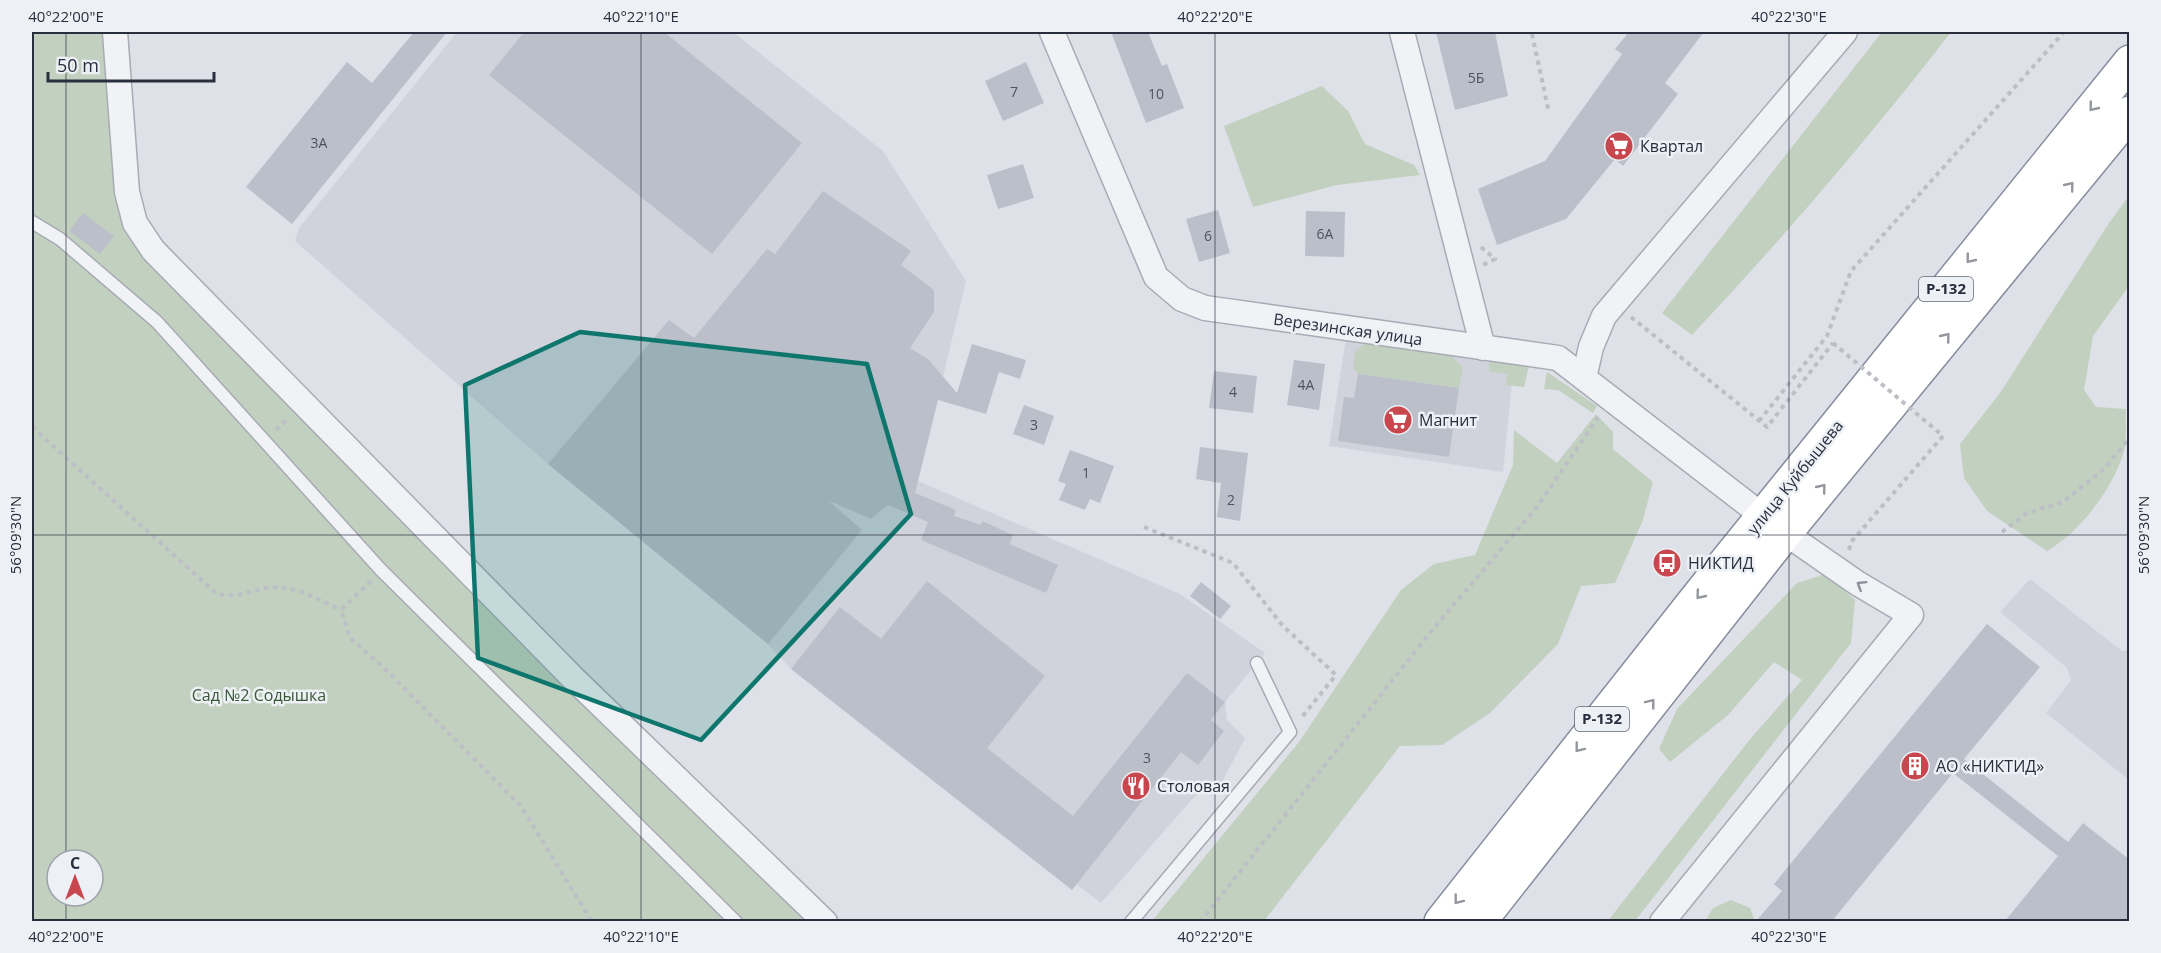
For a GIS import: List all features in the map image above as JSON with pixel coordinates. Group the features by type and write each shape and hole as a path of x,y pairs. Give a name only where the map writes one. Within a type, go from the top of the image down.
{"highway":[{"name":"улица Куйбышева","path":"1479,921 1774,525 2130,62"},
{"name":"улица Куйбышева","path":"1441,921 1774,525 2130,113"}],"street":[{"path":"116,32 128,192 135,223 153,249 572,677 825,921"},
{"name":"Верезинская улица","path":"1052,32 1155,277 1182,299 1205,308 1558,358 1774,525 1857,583 1911,615 1662,921"},
{"path":"1402,32 1484,348"},
{"path":"1584,378 1591,347 1604,316 1845,32"}],"lane":[{"path":"32,222 60,239 157,322 381,570 736,921"},
{"path":"1131,921 1290,732 1257,663"}],"path":[{"path":"1759,421 1827,336 1851,271 2064,32"},
{"path":"1532,33 1549,113"},
{"path":"1482,266 1496,259"},
{"path":"1614,304 1767,427 1833,343 1943,436 1851,542 1848,554 1858,568 1857,583"},
{"path":"1200,921 1397,674 1537,507 1611,399"},
{"path":"264,440 304,404"},
{"path":"32,427 217,594 232,597 271,587 303,593 341,610 350,638 384,668 521,806 592,921"},
{"path":"2002,532 2027,513 2063,502 2104,469 2130,437"},
{"path":"1144,527 1233,563 1283,626 1336,675 1290,732"},
{"path":"341,610 381,570"}],"highlighted area":[{"path":"580,332 867,364 911,514 701,740 478,658 465,385"}],"shaded area":[{"path":"457,32 733,32 883,151 966,281 918,481 1180,594 1265,653 1225,702 1227,720 1245,738 1221,784 1202,788 1101,903 791,669 768,644 548,464 295,241 299,228"},
{"path":"1346,338 1514,362 1503,472 1329,446"},
{"path":"2030,579 2122,651 2129,651 2129,780 2046,713 2071,680 2067,668 2000,612"}],"green space":[{"name":"Сад №2 Содышка","path":"32,32 105,32 121,221 172,282 807,921 32,921"},
{"path":"1882,32 1951,32 1825,186 1692,335 1662,313"},
{"path":"1322,86 1348,111 1365,144 1414,165 1420,175 1337,185 1253,207 1224,126"},
{"path":"2129,196 2129,286 2093,336 2084,390 2096,407 2126,409 2124,451 2112,480 2094,508 2060,543 2047,551 1987,511 1964,478 1960,444 2000,393 2109,223"},
{"path":"1364,344 1450,354 1463,368 1459,388 1358,374 1353,368 1355,352"},
{"path":"1489,360 1529,365 1524,387 1506,385 1507,374 1489,371"},
{"path":"1547,372 1597,406 1593,413 1558,390 1544,389"},
{"path":"1596,414 1613,432 1613,449 1653,482 1643,520 1615,583 1581,586 1558,644 1490,713 1442,745 1400,746 1264,921 1152,921 1299,742 1401,590 1434,564 1475,555 1513,465 1514,430 1557,463"},
{"path":"1826,574 1855,600 1851,643 1635,921 1607,922 1751,738 1802,680 1774,662 1728,715 1670,762 1659,749 1677,709 1797,583"},
{"path":"1731,900 1750,908 1755,921 1705,921 1713,908"}],"building":[{"path":"414,32 447,32 292,224 246,187 347,62 372,83"},
{"path":"524,32 664,32 802,143 712,254 489,75"},
{"path":"1111,32 1148,32 1162,66 1167,64 1184,108 1146,123"},
{"path":"1436,32 1495,32 1508,96 1455,110"},
{"path":"1629,32 1704,32 1665,83 1678,94 1623,166 1615,159 1566,219 1497,245 1478,189 1545,161 1622,54 1615,49"},
{"path":"1026,62 1044,103 1003,121 985,81"},
{"path":"1023,164 1034,198 998,209 987,175"},
{"path":"823,191 911,251 901,265 934,290 934,312 910,348 928,359 957,393 972,344 1026,360 1020,379 999,372 986,414 938,400 915,493 956,510 954,516 981,525 982,521 1013,535 1010,544 1058,565 1046,593 921,540 928,522 888,505 871,519 829,501 862,530 768,644 548,464 669,320 694,338 767,249 775,254"},
{"path":"1218,210 1230,253 1199,262 1186,219"},
{"path":"1306,211 1345,212 1344,257 1305,256"},
{"path":"83,213 114,236 100,254 69,231"},
{"path":"1294,360 1325,364 1319,410 1287,405"},
{"path":"1214,371 1257,376 1253,413 1209,408"},
{"name":"Магнит","path":"1358,374 1459,388 1449,457 1338,441 1344,397 1354,398"},
{"path":"1024,405 1054,416 1044,445 1013,434"},
{"path":"1200,447 1248,453 1240,521 1217,517 1221,483 1196,479"},
{"path":"1070,450 1114,466 1100,503 1090,499 1085,510 1059,500 1066,484 1058,481"},
{"path":"927,581 1045,676 987,748 1073,816 1187,673 1225,702 1211,720 1224,731 1198,765 1181,752 1072,890 791,669 840,607 881,639"},
{"path":"1201,582 1231,606 1220,619 1190,596"},
{"name":"АО «НИКТИД»","path":"1987,624 2040,667 1964,759 2068,842 2083,823 2130,860 2130,921 2005,921 2058,856 1953,773 1832,921 1756,921 1782,891 1774,884"}],"place":[{"name":"Квартал","path":"1619,146"},
{"name":"Магнит","path":"1398,420"},
{"name":"НИКТИД","path":"1667,563"},
{"name":"АО «НИКТИД»","path":"1915,766"},
{"name":"Столовая","path":"1136,786"}]}
